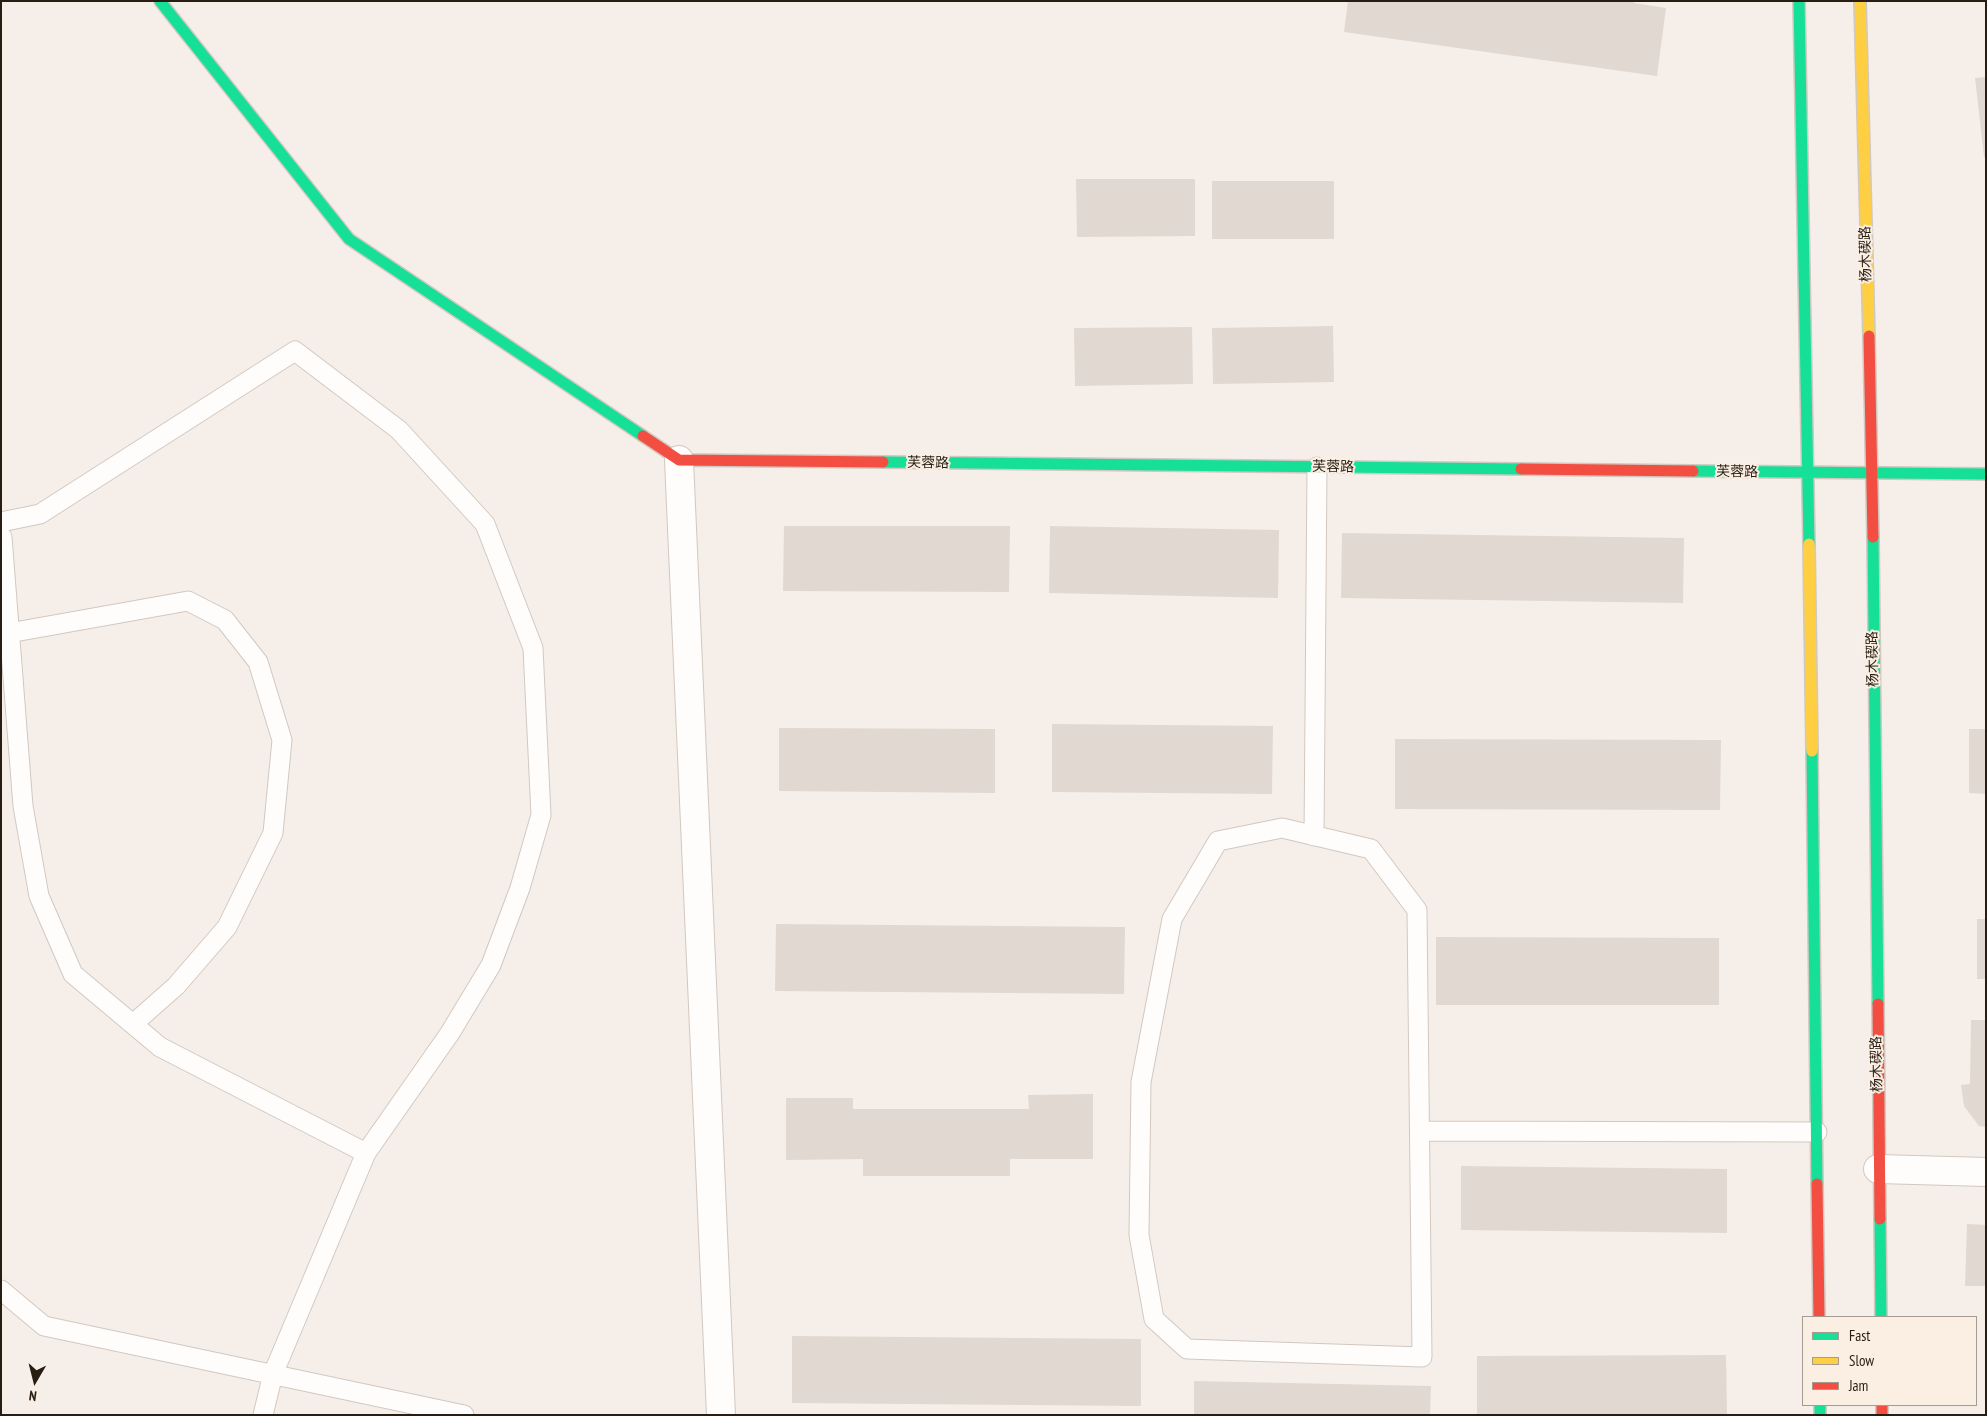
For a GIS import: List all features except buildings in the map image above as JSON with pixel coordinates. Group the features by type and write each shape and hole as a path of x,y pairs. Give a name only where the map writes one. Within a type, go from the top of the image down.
{"street":[{"path":"160,1 349,239 679,460 721,1415"},
{"path":"1799,1 1808,472 1819,1316"},
{"name":"杨木碶路","path":"1860,1 1872,473 1880,1316"},
{"name":"芙蓉路","path":"679,460 1986,474"},
{"path":"1878,1169 1986,1172"}],"lane":[{"path":"1,522 40,514 295,351 399,430 485,524 533,648 541,815 520,888 491,965 450,1033 366,1153 273,1374 263,1415"},
{"path":"1314,836 1317,467"},
{"path":"2,536 23,806 39,896 73,974 160,1047 366,1153"},
{"path":"9,633 188,601 225,620 258,662 282,740 273,834 227,927 176,986 133,1024"},
{"path":"1282,828 1371,849 1417,910 1420,1131 1422,1357 1187,1349 1154,1319 1139,1235 1142,1082 1172,919 1218,841 1282,828"},
{"path":"1420,1131 1817,1132"},
{"path":"1,1290 44,1326 464,1415"}],"traffic: fast":[{"path":"160,1 349,239 643,436"},
{"path":"1799,1 1809,544"},
{"path":"883,462 1521,469"},
{"path":"1693,471 1986,474"},
{"path":"1873,537 1878,1004"},
{"path":"1812,751 1817,1184"},
{"path":"1880,1219 1881,1316"},
{"path":"1820,1406 1820,1415"}],"traffic: slow":[{"path":"1860,1 1869,336"},
{"path":"1809,544 1812,751"}],"traffic: jam":[{"path":"1869,336 1873,537"},
{"path":"643,436 679,460 883,462"},
{"path":"1521,469 1693,471"},
{"path":"1878,1004 1880,1219"},
{"path":"1817,1184 1819,1316"},
{"path":"1882,1406 1882,1415"}]}
